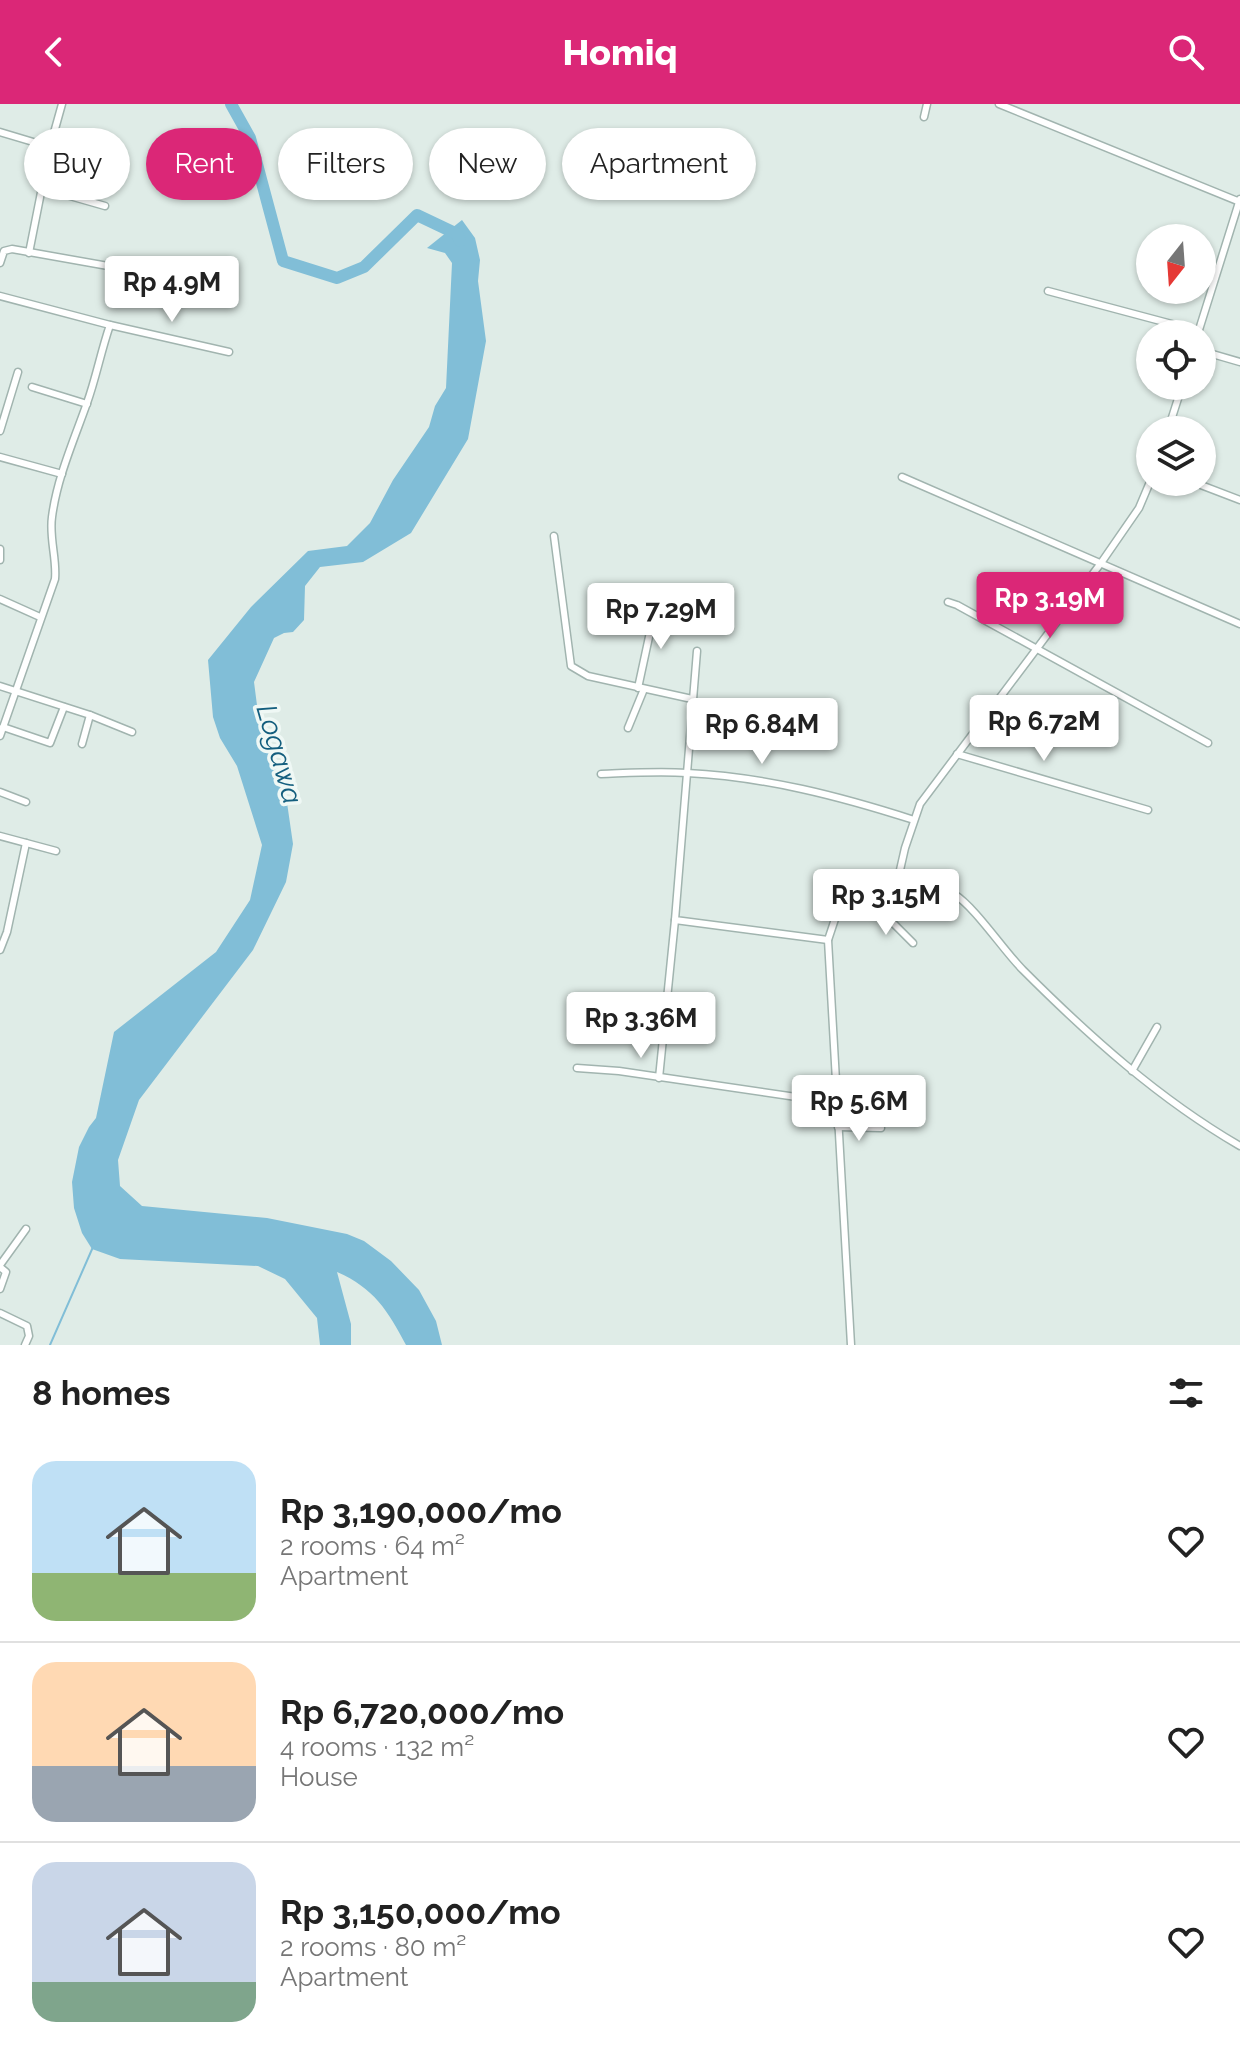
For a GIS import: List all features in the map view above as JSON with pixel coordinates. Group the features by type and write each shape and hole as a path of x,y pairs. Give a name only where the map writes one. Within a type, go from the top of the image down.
{"street":[{"path":"55,128 62,104"},
{"path":"924,117 927,104"},
{"path":"999,104 1240,201 1202,320"},
{"path":"0,132 24,139"},
{"path":"29,253 40,200"},
{"path":"84,200 105,206"},
{"path":"0,263 5,250 125,269"},
{"path":"1048,291 1154,320"},
{"path":"0,296 229,352"},
{"path":"0,736 57,569 52,517 62,474 110,325"},
{"path":"1216,355 1240,362"},
{"path":"0,431 18,372"},
{"path":"32,387 87,404"},
{"path":"0,457 62,474"},
{"path":"902,477 1240,624"},
{"path":"1216,491 1240,500"},
{"path":"851,1345 828,940 840,913 880,910 889,903 900,886 900,870 920,804 1037,651 1139,508 1144,496"},
{"path":"554,536 571,666 588,676 692,699"},
{"path":"0,549 0,560"},
{"path":"0,599 40,617"},
{"path":"948,602 1208,743"},
{"path":"628,728 641,688 655,609"},
{"path":"659,1078 697,651"},
{"path":"0,686 132,732"},
{"path":"3,727 50,743 64,707"},
{"path":"82,744 90,715"},
{"path":"957,754 1148,810"},
{"path":"601,774 686,773 779,783 833,794 914,820"},
{"path":"0,792 26,802"},
{"path":"0,836 56,851"},
{"path":"0,950 26,843"},
{"path":"900,886 943,888 958,896 1021,968 1106,1049 1195,1118 1240,1146"},
{"path":"880,910 913,943"},
{"path":"0,913 10,916"},
{"path":"675,920 828,940"},
{"path":"662,927 673,929"},
{"path":"1132,1071 1157,1027"},
{"path":"577,1068 837,1103"},
{"path":"838,1127 881,1128"},
{"path":"0,1289 6,1272 0,1266 26,1229"},
{"path":"0,1313 29,1329 25,1345"}],"water":[{"path":"462,220 475,238 480,260 478,281 486,341 468,439 411,533 363,562 320,567 305,586 304,620 293,632 274,638 254,682 258,713 284,782 293,844 286,882 253,950 139,1100 118,1160 120,1186 142,1206 267,1218 347,1234 364,1241 391,1261 419,1290 436,1321 442,1345 406,1345 379,1302 361,1285 337,1272 351,1324 351,1345 320,1345 317,1318 285,1279 258,1266 120,1259 92,1249 82,1233 74,1208 72,1182 79,1147 96,1118 114,1032 216,952 250,900 262,845 237,766 220,738 213,717 208,660 251,607 308,551 347,546 370,523 393,480 429,427 435,406 446,388 452,263 445,253 427,248"}],"waterway":[{"name":"Logawa","path":"231,104 250,138 283,261 337,278 364,267 417,215 457,234 460,241"},
{"path":"50,1345 93,1247"}]}
